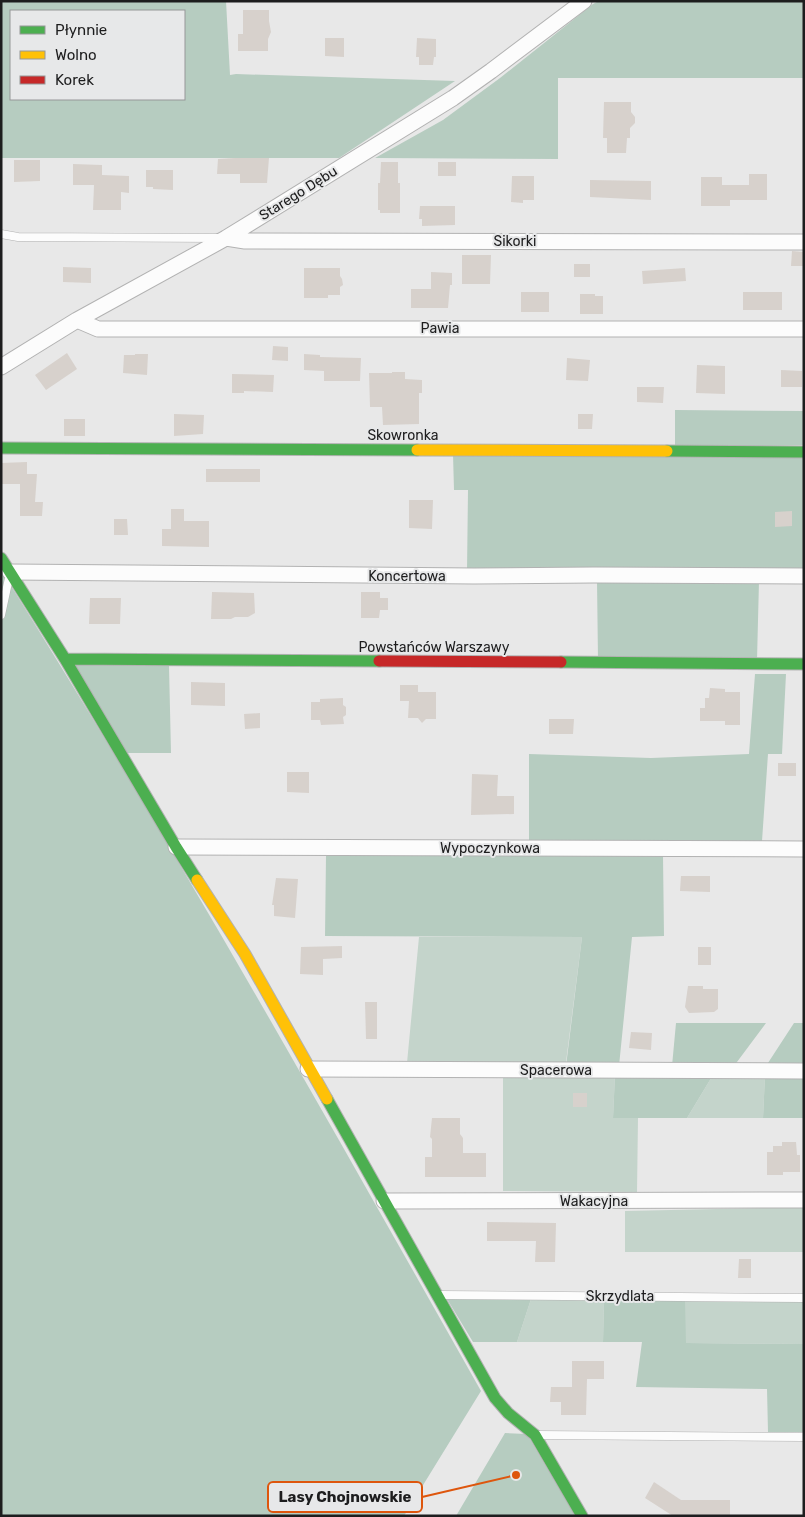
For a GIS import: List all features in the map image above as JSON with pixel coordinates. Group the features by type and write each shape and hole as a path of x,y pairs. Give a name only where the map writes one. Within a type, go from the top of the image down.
{"street":[{"name":"Starego Dębu","path":"1,368 77,320 226,238 453,98 584,1"},
{"name":"Sikorki","path":"226,238 245,241 804,242"},
{"name":"Pawia","path":"77,320 98,329 804,328"},
{"name":"Skowronka","path":"1,448 804,452"},
{"path":"1,558 65,659 176,847 245,954 308,1069 495,1398 508,1413 534,1435 582,1516"},
{"name":"Koncertowa","path":"10,572 464,576 804,576"},
{"name":"Powstańców Warszawy","path":"65,659 804,664"},
{"name":"Wypoczynkowa","path":"176,847 804,849"},
{"name":"Spacerowa","path":"308,1069 804,1071"},
{"name":"Wakacyjna","path":"384,1201 804,1200"}],"lane":[{"path":"1,234 18,237 226,238"},
{"path":"1,615 10,572"},
{"name":"Skrzydlata","path":"436,1295 804,1298"},
{"path":"534,1435 804,1437"}],"shaded area":[{"path":"419,937 582,937 566,1062 407,1063"},
{"path":"615,1074 613,1118 638,1118 637,1192 503,1191 503,1075"},
{"path":"713,1075 765,1075 763,1118 687,1118"},
{"path":"804,1207 804,1252 625,1252 625,1211"},
{"path":"531,1299 604,1300 603,1342 517,1342"},
{"path":"685,1301 804,1302 804,1344 685,1343"}],"green space":[{"path":"1,1 226,1 230,75 455,81 339,158 1,158"},
{"path":"599,1 804,1 804,78 558,78 558,159 375,158 443,120"},
{"path":"675,410 804,411 804,445 675,448"},
{"path":"453,454 804,458 804,574 467,572 468,490 454,490"},
{"path":"1,570 186,875 481,1391 404,1516 1,1516"},
{"path":"597,581 759,581 757,660 598,660"},
{"path":"72,664 169,666 171,753 124,753"},
{"path":"755,674 786,674 782,754 768,754 762,841 529,842 529,754 651,758 749,754"},
{"path":"326,856 663,856 664,936 632,937 619,1066 566,1066 582,937 325,936"},
{"path":"676,1023 766,1023 734,1066 672,1066"},
{"path":"794,1023 804,1023 804,1066 766,1066"},
{"path":"615,1074 713,1075 687,1118 613,1118"},
{"path":"804,1074 804,1118 763,1118 765,1075"},
{"path":"447,1299 531,1299 517,1342 473,1342"},
{"path":"604,1300 685,1301 686,1343 804,1344 804,1432 768,1432 767,1389 636,1387 642,1342 603,1342"},
{"path":"505,1433 527,1434 575,1516 456,1516"}],"building":[{"path":"243,10 269,10 271,32 268,39 268,51 238,51 238,34 243,34"},
{"path":"325,38 344,38 344,57 325,56"},
{"path":"417,38 436,39 436,57 434,57 433,65 419,65 419,57 416,57"},
{"path":"604,102 631,102 631,112 635,117 635,123 630,128 630,138 627,138 626,153 607,153 607,138 603,138"},
{"path":"269,158 267,183 240,183 240,174 217,174 218,159"},
{"path":"14,160 40,160 40,181 14,182"},
{"path":"381,162 398,162 400,213 380,213 380,210 378,210 378,183 380,183"},
{"path":"438,162 456,162 456,176 438,176"},
{"path":"73,164 102,165 102,175 129,176 129,193 121,192 121,210 93,210 94,185 73,185"},
{"path":"146,170 173,170 173,190 146,187"},
{"path":"749,174 767,174 767,200 730,200 730,206 701,206 701,177 722,177 722,185 749,185"},
{"path":"512,176 534,176 534,200 523,200 523,203 511,202"},
{"path":"590,180 651,181 651,200 590,197"},
{"path":"420,206 455,206 455,225 422,226 422,219 419,219"},
{"path":"792,251 804,252 804,266 791,266"},
{"path":"462,255 491,255 490,284 462,284"},
{"path":"574,264 590,264 590,277 574,277"},
{"path":"63,267 91,268 91,283 63,282"},
{"path":"304,268 340,268 343,285 340,287 340,295 328,295 328,298 304,298"},
{"path":"685,268 686,281 643,284 642,271"},
{"path":"431,272 452,273 448,308 411,308 411,289 431,289"},
{"path":"521,292 549,292 549,312 521,312"},
{"path":"743,292 782,292 782,310 743,310"},
{"path":"580,294 603,296 603,314 580,314"},
{"path":"273,346 288,347 288,361 272,360"},
{"path":"67,353 77,369 46,390 35,375"},
{"path":"148,354 147,375 123,373 124,355"},
{"path":"304,354 320,355 320,357 361,358 360,381 324,381 324,371 304,370"},
{"path":"567,358 590,360 588,381 566,380"},
{"path":"697,365 725,366 725,394 696,393"},
{"path":"781,370 802,371 802,387 781,387"},
{"path":"405,372 405,379 422,380 422,393 419,393 419,424 383,425 382,407 370,407 369,373"},
{"path":"232,374 274,375 273,392 244,391 244,393 232,393"},
{"path":"637,387 664,387 663,403 637,402"},
{"path":"174,414 204,415 203,434 174,436"},
{"path":"578,414 593,414 592,429 578,429"},
{"path":"64,419 85,419 85,436 64,436"},
{"path":"27,462 27,474 37,474 35,502 43,502 42,516 20,516 20,484 1,484 1,463"},
{"path":"206,469 260,469 260,482 206,482"},
{"path":"409,500 433,500 432,529 409,528"},
{"path":"171,509 184,509 184,521 209,521 209,547 162,546 162,529 171,529"},
{"path":"792,511 792,526 775,527 775,512"},
{"path":"114,519 127,519 128,535 114,535"},
{"path":"212,592 254,593 255,613 248,617 211,619"},
{"path":"361,592 380,592 380,598 388,598 388,610 380,610 379,618 361,618"},
{"path":"90,598 121,598 120,624 89,624"},
{"path":"191,682 225,683 225,706 191,705"},
{"path":"400,685 418,685 418,692 436,692 436,719 426,719 422,723 418,718 408,718 409,701 400,701"},
{"path":"710,688 725,689 725,692 740,692 740,725 725,725 725,721 700,721 700,708 705,708 705,698 709,698"},
{"path":"343,698 343,705 346,707 346,715 343,717 344,724 321,725 320,720 311,720 311,702 320,702 320,699"},
{"path":"260,713 260,728 245,729 244,714"},
{"path":"549,719 574,719 573,734 549,734"},
{"path":"778,763 796,763 796,776 778,776"},
{"path":"287,772 309,772 309,793 287,792"},
{"path":"472,774 498,775 497,796 514,796 514,814 471,815"},
{"path":"681,876 710,876 710,892 680,891"},
{"path":"276,878 298,879 295,918 274,916 274,905 272,905"},
{"path":"342,946 342,958 323,959 323,975 300,974 301,947"},
{"path":"698,947 711,947 711,965 698,965"},
{"path":"688,986 718,989 718,1009 714,1012 689,1013 685,1007"},
{"path":"365,1002 377,1002 377,1039 366,1039"},
{"path":"631,1032 652,1033 651,1050 629,1048"},
{"path":"573,1093 587,1093 587,1107 573,1107"},
{"path":"432,1118 460,1118 463,1153 486,1153 486,1177 425,1177 425,1157 432,1157 432,1139 430,1137"},
{"path":"782,1142 796,1142 797,1155 800,1155 800,1172 783,1172 783,1175 767,1175 767,1152 773,1152 773,1146 782,1146"},
{"path":"487,1222 556,1223 555,1262 535,1262 536,1241 487,1241"},
{"path":"739,1259 751,1259 751,1278 738,1278"},
{"path":"572,1361 604,1361 604,1379 587,1379 586,1415 561,1415 561,1402 550,1402 551,1387 572,1387"},
{"path":"654,1482 681,1500 730,1500 730,1516 673,1516 645,1498"}],"traffic: fast":[{"path":"1,448 417,450"},
{"path":"667,451 804,452"},
{"path":"1,558 65,659 197,880"},
{"path":"65,659 379,661"},
{"path":"561,662 804,664"},
{"path":"327,1099 495,1398 508,1413 535,1435 582,1516"}],"traffic: slow":[{"path":"417,450 667,451"},
{"path":"197,880 245,954 327,1099"}],"traffic: jam":[{"path":"379,661 561,662"}],"place":[{"name":"Lasy Chojnowskie","path":"516,1475"}]}
